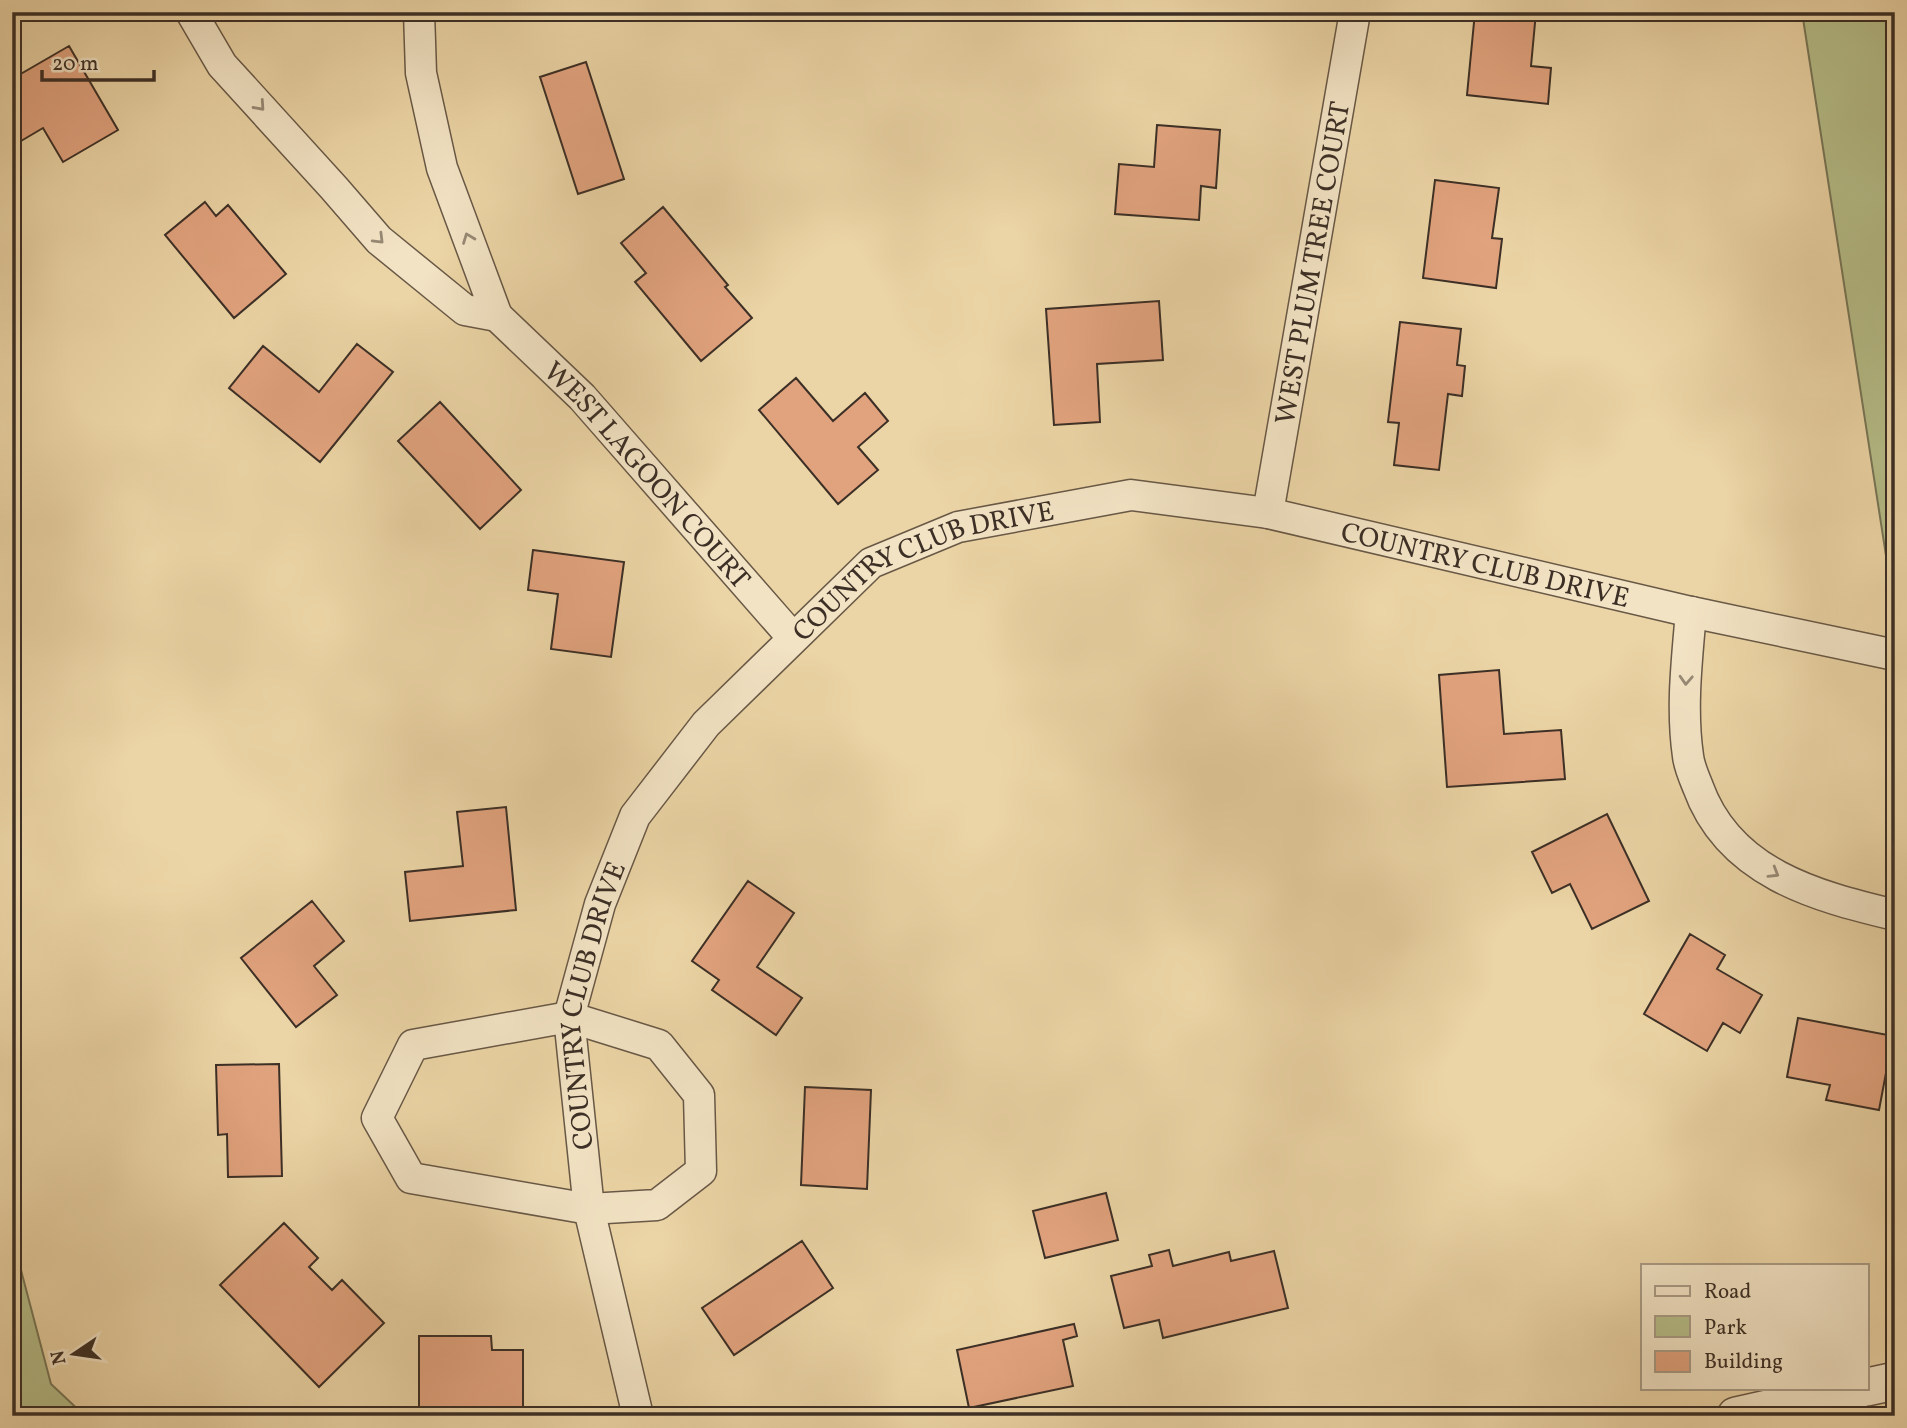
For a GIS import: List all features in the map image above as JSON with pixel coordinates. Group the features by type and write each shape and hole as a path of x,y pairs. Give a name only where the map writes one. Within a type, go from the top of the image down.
{"street":[{"path":"191,12 222,65 379,240 465,310 497,316"},
{"name":"WEST LAGOON COURT","path":"419,12 421,73 442,168 497,316 582,397 793,638"},
{"name":"WEST PLUM TREE COURT","path":"1268,513 1356,12"},
{"name":"COUNTRY CLUB DRIVE","path":"638,1416 589,1209 569,1017 600,904 635,816 706,724 871,563 958,527 1131,495 1268,513 1692,612 1895,655"},
{"path":"1692,612 1685,720 1688,759 1704,804 1744,855 1791,883 1832,900 1895,915"},
{"path":"569,1017 659,1045 699,1095 701,1171 657,1205 589,1209 411,1178 377,1118 413,1045 569,1017"},
{"path":"1868,1386 1895,1381"},
{"path":"1736,1416 1851,1390"}],"path":[{"path":"12,1402 24,1416"}],"green space":[{"path":"1802,12 1895,12 1895,602 1893,601"},
{"path":"12,1236 51,1384 85,1416 12,1416"}],"building":[{"path":"1170,12 1206,12 1172,19"},
{"path":"1475,12 1536,12 1531,66 1551,68 1548,104 1467,95"},
{"path":"69,46 118,130 63,162 43,128 21,141 12,126 12,79"},
{"path":"586,62 624,179 578,194 540,77"},
{"path":"1157,125 1220,130 1216,188 1201,186 1199,220 1115,214 1119,164 1154,167"},
{"path":"1435,180 1499,188 1492,238 1502,239 1496,288 1423,278"},
{"path":"205,202 216,216 228,205 286,274 234,318 165,235"},
{"path":"663,207 752,318 701,361 635,282 646,273 621,243"},
{"path":"1159,301 1163,360 1097,364 1100,422 1054,425 1046,309"},
{"path":"1400,322 1461,329 1457,365 1465,366 1462,396 1448,394 1439,470 1394,465 1399,423 1388,422"},
{"path":"357,344 393,372 320,462 229,388 263,346 319,392"},
{"path":"796,378 833,421 865,393 888,421 858,447 878,470 838,504 759,410"},
{"path":"440,402 521,490 480,529 398,441"},
{"path":"533,550 624,562 611,657 551,649 558,594 528,590"},
{"path":"1499,670 1504,734 1561,730 1565,779 1447,787 1439,675"},
{"path":"506,807 516,910 410,921 405,872 463,866 457,812"},
{"path":"1607,814 1649,901 1592,929 1570,884 1552,893 1532,852"},
{"path":"748,881 794,913 757,967 802,998 776,1035 712,990 719,980 692,961"},
{"path":"312,901 344,941 314,966 337,995 296,1027 241,958"},
{"path":"1690,934 1725,955 1717,969 1762,995 1740,1033 1723,1023 1707,1051 1644,1014"},
{"path":"1798,1018 1893,1036 1879,1110 1826,1100 1830,1085 1787,1077"},
{"path":"279,1064 282,1176 228,1177 227,1134 218,1135 216,1065"},
{"path":"805,1087 871,1090 867,1189 801,1185"},
{"path":"1106,1193 1118,1240 1045,1258 1033,1211"},
{"path":"284,1223 318,1258 309,1267 332,1290 342,1280 384,1323 319,1387 220,1285"},
{"path":"802,1241 833,1288 734,1355 702,1308"},
{"path":"1169,1250 1173,1266 1229,1252 1231,1261 1274,1251 1288,1308 1163,1338 1159,1320 1124,1328 1111,1276 1152,1266 1149,1255"},
{"path":"1074,1324 1077,1336 1063,1340 1073,1386 969,1408 957,1350"},
{"path":"419,1336 491,1336 492,1350 523,1350 523,1407 419,1407"}]}
